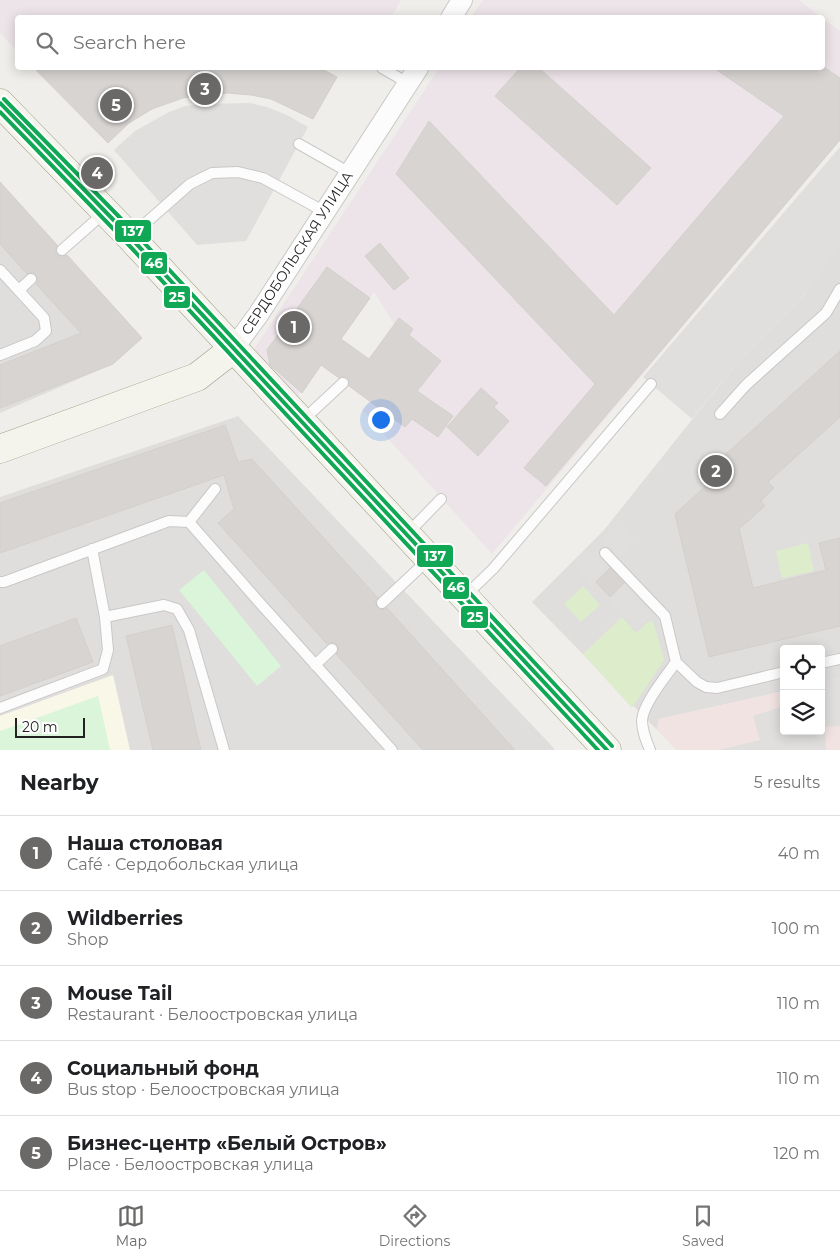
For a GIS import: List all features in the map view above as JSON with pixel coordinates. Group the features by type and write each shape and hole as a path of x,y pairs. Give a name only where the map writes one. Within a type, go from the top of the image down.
{"main road":[{"path":"0,103 130,237 607,750"},
{"name":"СЕРДОБОЛЬСКАЯ УЛИЦА","path":"0,449 197,376 233,349"}],"street":[{"path":"453,15 462,0"},
{"name":"СЕРДОБОЛЬСКАЯ УЛИЦА","path":"233,349 258,315 413,75"}],"lane":[{"path":"391,70 413,75"},
{"path":"299,144 350,173"},
{"path":"130,237 190,184 212,173 238,172 263,178 325,212"},
{"path":"62,250 106,212"},
{"path":"0,270 44,318 46,331 35,341 0,355"},
{"path":"19,290 31,279"},
{"path":"720,414 746,385 826,313 840,289"},
{"path":"301,422 342,383"},
{"path":"464,597 493,569 651,384"},
{"path":"188,522 215,489"},
{"path":"406,534 441,499"},
{"path":"0,582 169,521 188,522 392,750"},
{"path":"0,708 103,669 108,650 105,617 92,549"},
{"path":"605,553 665,616 676,662 697,682 706,687 717,688 780,673"},
{"path":"382,603 429,559"},
{"path":"105,617 164,604 177,609 189,630 224,750"},
{"path":"315,665 332,649"},
{"path":"825,662 840,659"},
{"path":"650,750 643,733 642,717 648,703 676,662"}],"shaded area":[{"path":"0,0 401,0 393,15 15,15 15,49 0,33"},
{"path":"483,0 799,0 818,15 472,15"},
{"path":"825,20 840,31 840,139 492,554 363,411 408,346 374,292 294,401 252,352 438,70 825,70"},
{"path":"250,103 287,115 308,127 246,241 197,245 114,150 135,131 169,112 185,106"},
{"path":"840,147 840,241 805,294 742,357 692,419 643,377"},
{"path":"0,182 142,338 113,364 0,413"},
{"path":"840,241 840,678 825,681 825,645 780,645 780,692 659,719 657,730 532,602 604,530 742,357 805,294"},
{"path":"238,416 555,750 0,750 0,497"},
{"path":"618,524 635,541 620,556 603,538"},
{"path":"590,551 606,568 592,582 575,565"},
{"path":"624,587 651,615 636,629 609,601"},
{"path":"113,675 130,750 0,750 0,716"},
{"path":"840,678 840,750 676,750 657,730 659,719 780,692 780,735 825,735 825,681"},
{"path":"840,678 840,726 825,727 825,681"},
{"path":"780,707 780,735 825,735 825,727 826,750 719,750 760,740 753,716"}],"green space":[{"path":"808,543 814,571 782,578 776,551"},
{"path":"204,570 281,666 257,686 179,590"},
{"path":"583,586 600,605 581,622 564,604"},
{"path":"622,617 636,633 648,622 652,621 664,660 632,708 583,654"},
{"path":"98,696 110,750 0,750 0,731"}],"building":[{"path":"825,68 840,78 840,140 546,486 524,468 595,384 396,174 429,121 614,315 784,116 717,70 825,70"},
{"path":"36,70 324,70 337,77 313,119 271,99 227,93 204,95 183,98 152,109 129,123 108,143"},
{"path":"518,70 541,70 651,168 617,205 495,96"},
{"path":"0,182 57,245 55,251 57,255 63,257 67,255 142,338 113,364 0,408 0,365 81,333 36,284 38,281 36,275 33,272 27,274 0,244"},
{"path":"380,243 409,278 394,290 365,256"},
{"path":"327,267 370,298 341,339 369,359 399,318 413,329 409,335 441,361 417,391 453,416 438,437 412,419 405,427 349,386 348,378 342,376 339,378 321,365 302,393 270,365 267,350"},
{"path":"840,351 840,417 768,482 774,488 761,501 765,506 739,529 753,588 826,570 819,543 840,538 840,626 709,657 675,514 711,481 705,473"},
{"path":"481,388 498,403 494,407 509,421 478,456 447,427"},
{"path":"225,425 238,462 252,459 378,598 375,601 377,607 380,610 387,608 515,750 423,750 336,654 339,650 337,645 334,642 327,644 218,523 234,509 224,475 0,553 0,503"},
{"path":"610,568 624,583 610,597 596,582"},
{"path":"76,618 93,662 0,696 0,646"},
{"path":"172,625 201,750 153,750 126,636"}],"transit line":[{"name":"137","path":"4,99 135,233 612,746"},
{"name":"46","path":"0,103 130,237 607,750"},
{"name":"25","path":"0,112 125,241 598,750"}],"place":[{"name":"Mouse Tail","path":"205,89"},
{"name":"Бизнес-центр «Белый Остров»","path":"116,105"},
{"name":"Социальный фонд","path":"97,173"},
{"name":"Наша столовая","path":"294,327"},
{"name":"Wildberries","path":"716,471"}]}
